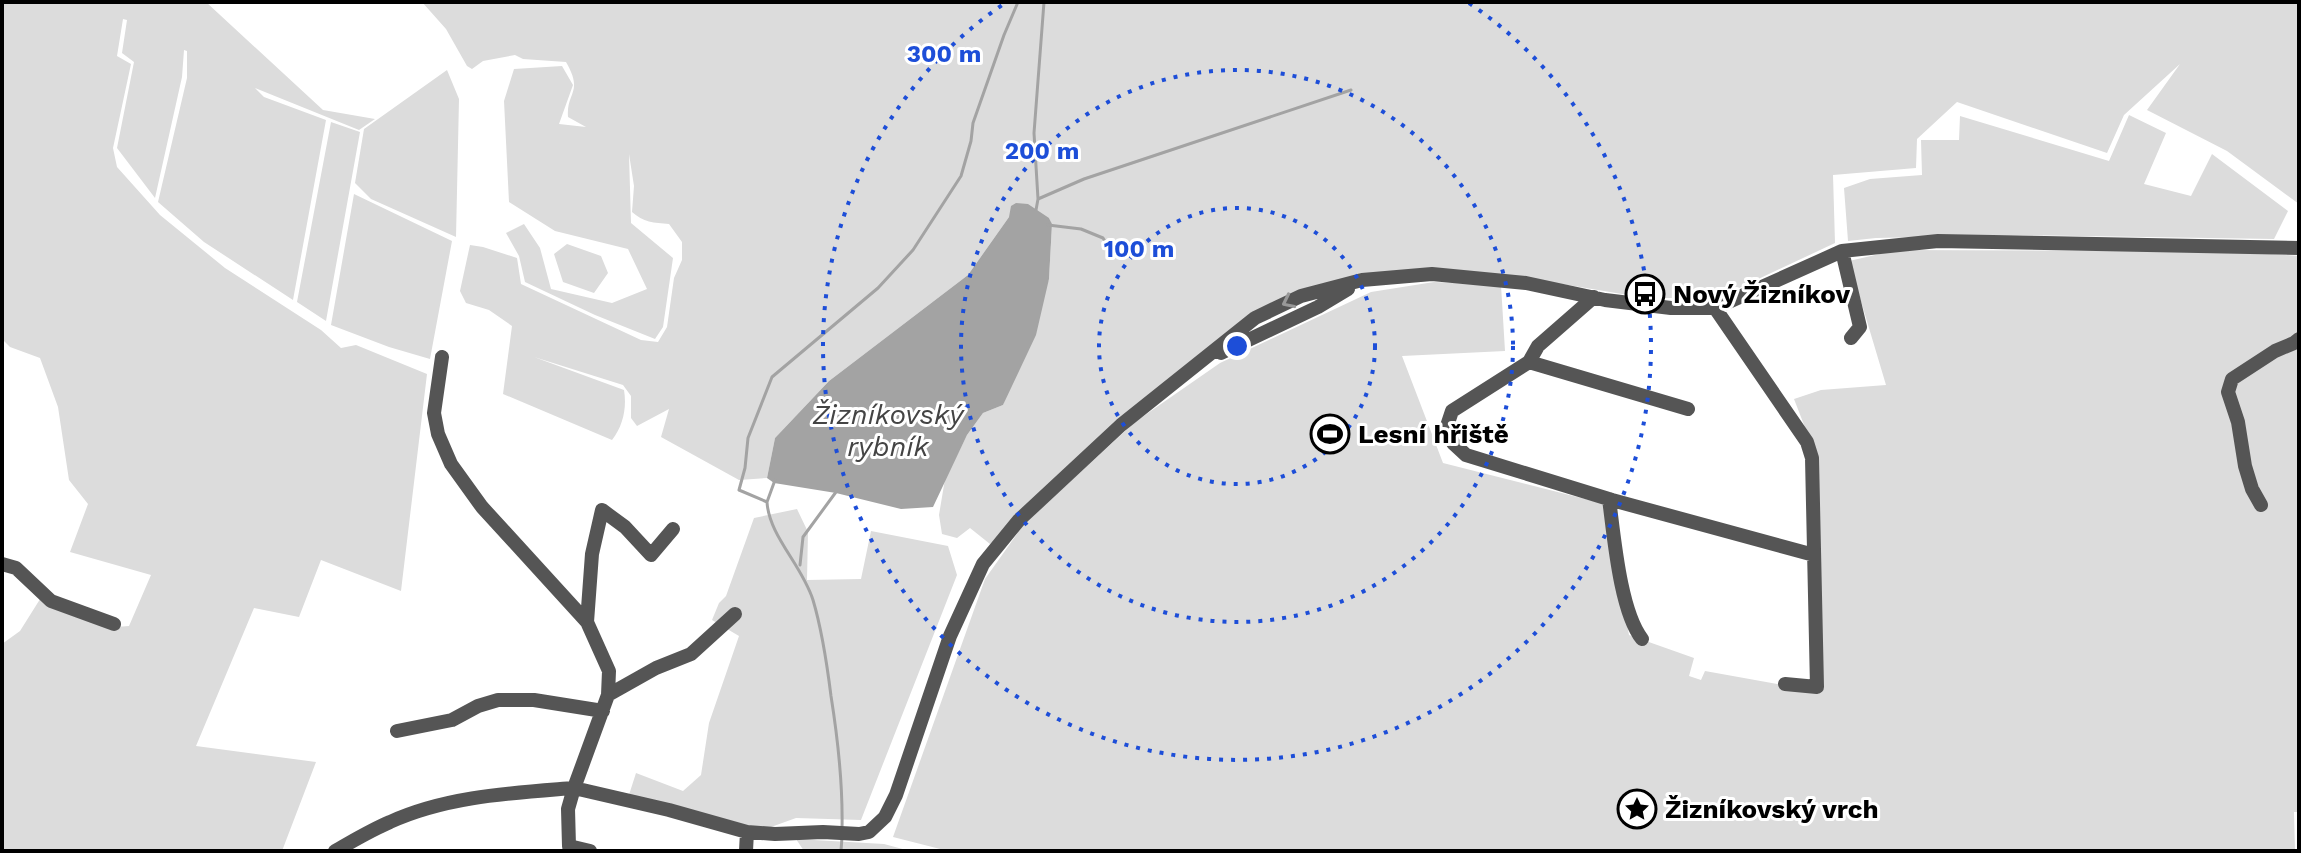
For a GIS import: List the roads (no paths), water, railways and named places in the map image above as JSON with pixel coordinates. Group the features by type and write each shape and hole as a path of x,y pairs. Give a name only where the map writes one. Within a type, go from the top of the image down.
{"street":[{"path":"335,851 390,821 427,809 495,794 574,788 747,832 869,832 885,817 896,795 950,636 983,564 1019,520 1121,425 1202,362 1318,307 1362,280 1432,274 1526,283 1671,308 1715,308 1842,251 1938,241 2296,247"},
{"path":"1842,251 1860,327 1851,338"},
{"path":"1594,297 1538,346 1529,362 1452,411 1447,426 1453,443 1466,455 1609,499 1814,555"},
{"path":"1715,308 1807,442 1812,458 1817,687 1785,684"},
{"path":"2261,505 2245,466 2238,422 2228,392 2232,379 2299,339"},
{"path":"442,357 434,413 438,434 451,464 482,507 587,622 609,671 608,695 568,809 569,846 590,851"},
{"path":"1529,362 1688,409"},
{"path":"1609,499 1624,593 1634,629 1642,639"},
{"path":"587,622 592,554 602,510 625,527 651,555 673,529"},
{"path":"2,564 16,568 51,601 114,624"},
{"path":"608,695 656,668 691,654 735,614"},
{"path":"397,731 452,720 478,706 498,700 534,700 603,711"},
{"path":"746,851 747,832"}],"water":[{"name":"Žizníkovský rybník","path":"1028,204 1049,218 1052,224 1049,279 1036,335 1003,405 983,413 967,435 933,507 901,509 836,493 774,483 767,478 775,438 829,381 968,275 1009,217 1011,206"}],"waterway":[{"path":"842,829 838,746 819,623 808,587 773,527 767,502 739,490 748,438 772,377 878,288 913,250 961,176 973,123 1018,2"},
{"path":"1036,210 1034,133 1044,2"},
{"path":"1038,199 1084,179 1351,90"},
{"path":"1048,225 1081,229 1103,238 1113,255"},
{"path":"767,502 775,480"},
{"path":"800,565 803,537 836,492"},
{"path":"841,851 842,837"}],"place":[{"name":"Nový Žizníkov","path":"1645,294"},
{"name":"Lesní hřiště","path":"1330,434"},
{"name":"Žizníkovský vrch","path":"1637,809"}]}
